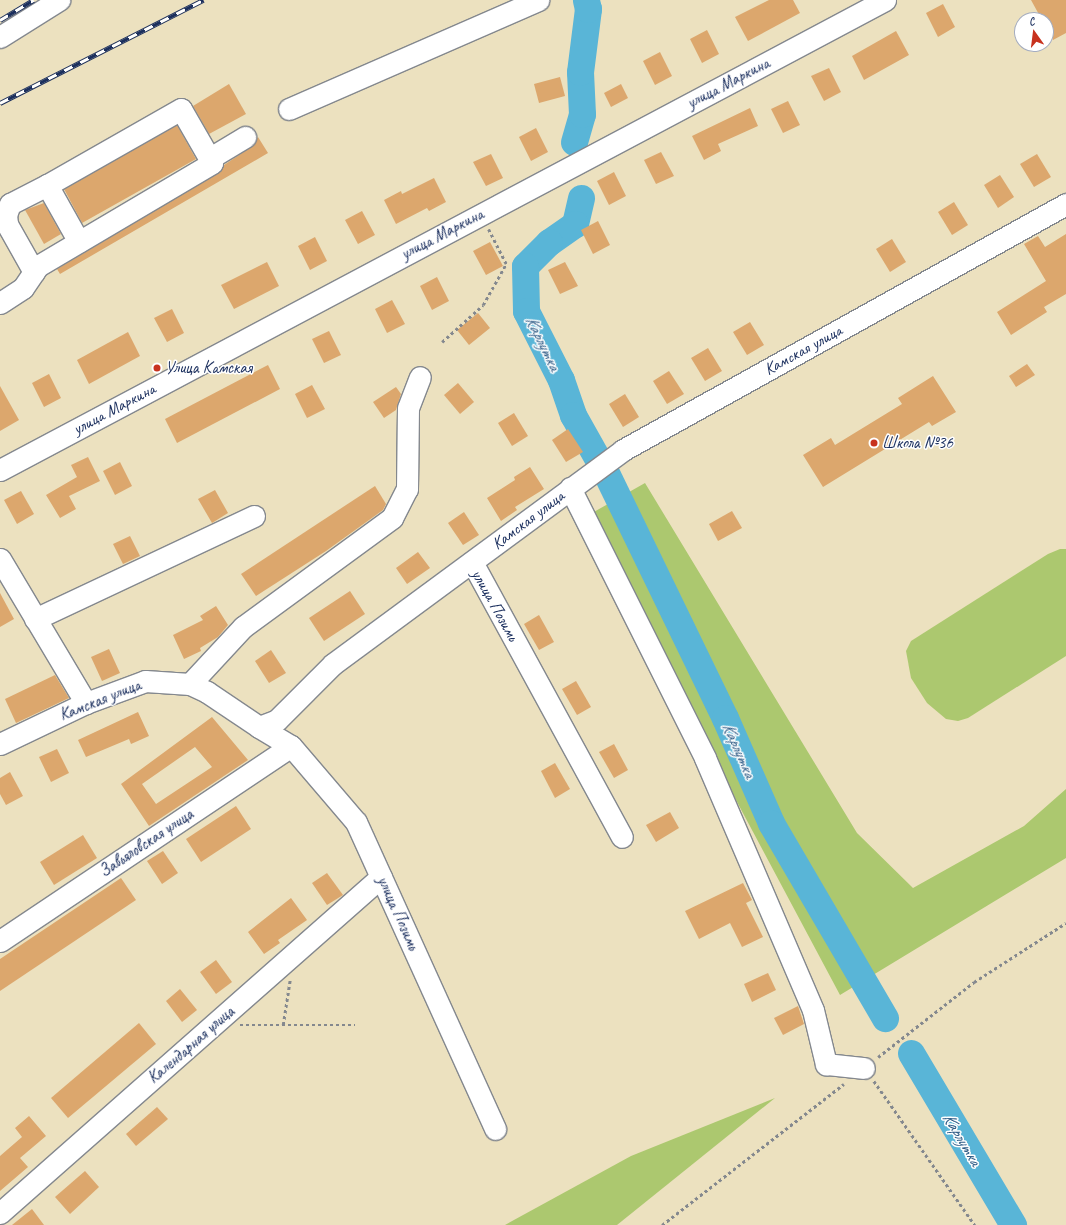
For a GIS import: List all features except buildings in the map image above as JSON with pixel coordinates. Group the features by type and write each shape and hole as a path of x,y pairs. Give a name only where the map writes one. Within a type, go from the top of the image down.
{"street":[{"path":"0,37 59,0"},
{"path":"288,109 538,0"},
{"name":"улица Маркина","path":"0,470 885,0"},
{"path":"0,303 23,288 34,272 38,266 212,163 181,109 47,185 10,204 4,226 34,272"},
{"path":"210,158 245,137"},
{"path":"47,185 79,242"},
{"name":"Камская улица","path":"0,744 86,703 144,681 190,684 207,692 260,727 276,720 333,664 623,450 1066,204"},
{"path":"190,684 243,627 392,518 406,490 408,408 420,377"},
{"path":"570,488 705,758 813,1010 826,1064 864,1068"},
{"path":"34,619 254,516"},
{"path":"0,559 34,619 86,703"},
{"name":"улица Позимь","path":"472,562 622,837"},
{"name":"улица Позимь","path":"260,727 291,746 356,822 496,1129"},
{"name":"Завьяловская улица","path":"0,941 291,746"},
{"name":"Календарная улица","path":"0,1213 381,877"}],"path":[{"path":"442,342 483,305 506,264 480,214"},
{"path":"662,1225 974,982 1066,923"},
{"path":"283,1025 294,954"},
{"path":"213,1026 355,1025"},
{"path":"864,1068 975,1225"}],"green space":[{"path":"645,483 857,833 913,888 1024,826 1066,789 1066,858 840,995 585,517"},
{"path":"1060,549 1066,549 1066,656 968,718 958,721 946,719 927,703 911,678 906,651 911,641 1048,554"},
{"path":"775,1098 617,1225 505,1225 631,1156"}],"waterway":[{"name":"Карлутка","path":"574,142 582,114 580,72 588,9 586,0"},
{"name":"Карлутка","path":"581,198 575,224 549,242 525,266 526,311 561,380 573,415 596,456"},
{"name":"Карлутка","path":"607,475 725,718 771,823 885,1018"},
{"name":"Карлутка","path":"911,1053 1013,1225"}],"railway":[{"path":"0,20 33,0"},
{"path":"0,103 203,0"}],"place":[{"name":"Улица Камская","path":"157,368"},
{"name":"Школа №36","path":"874,443"}]}
